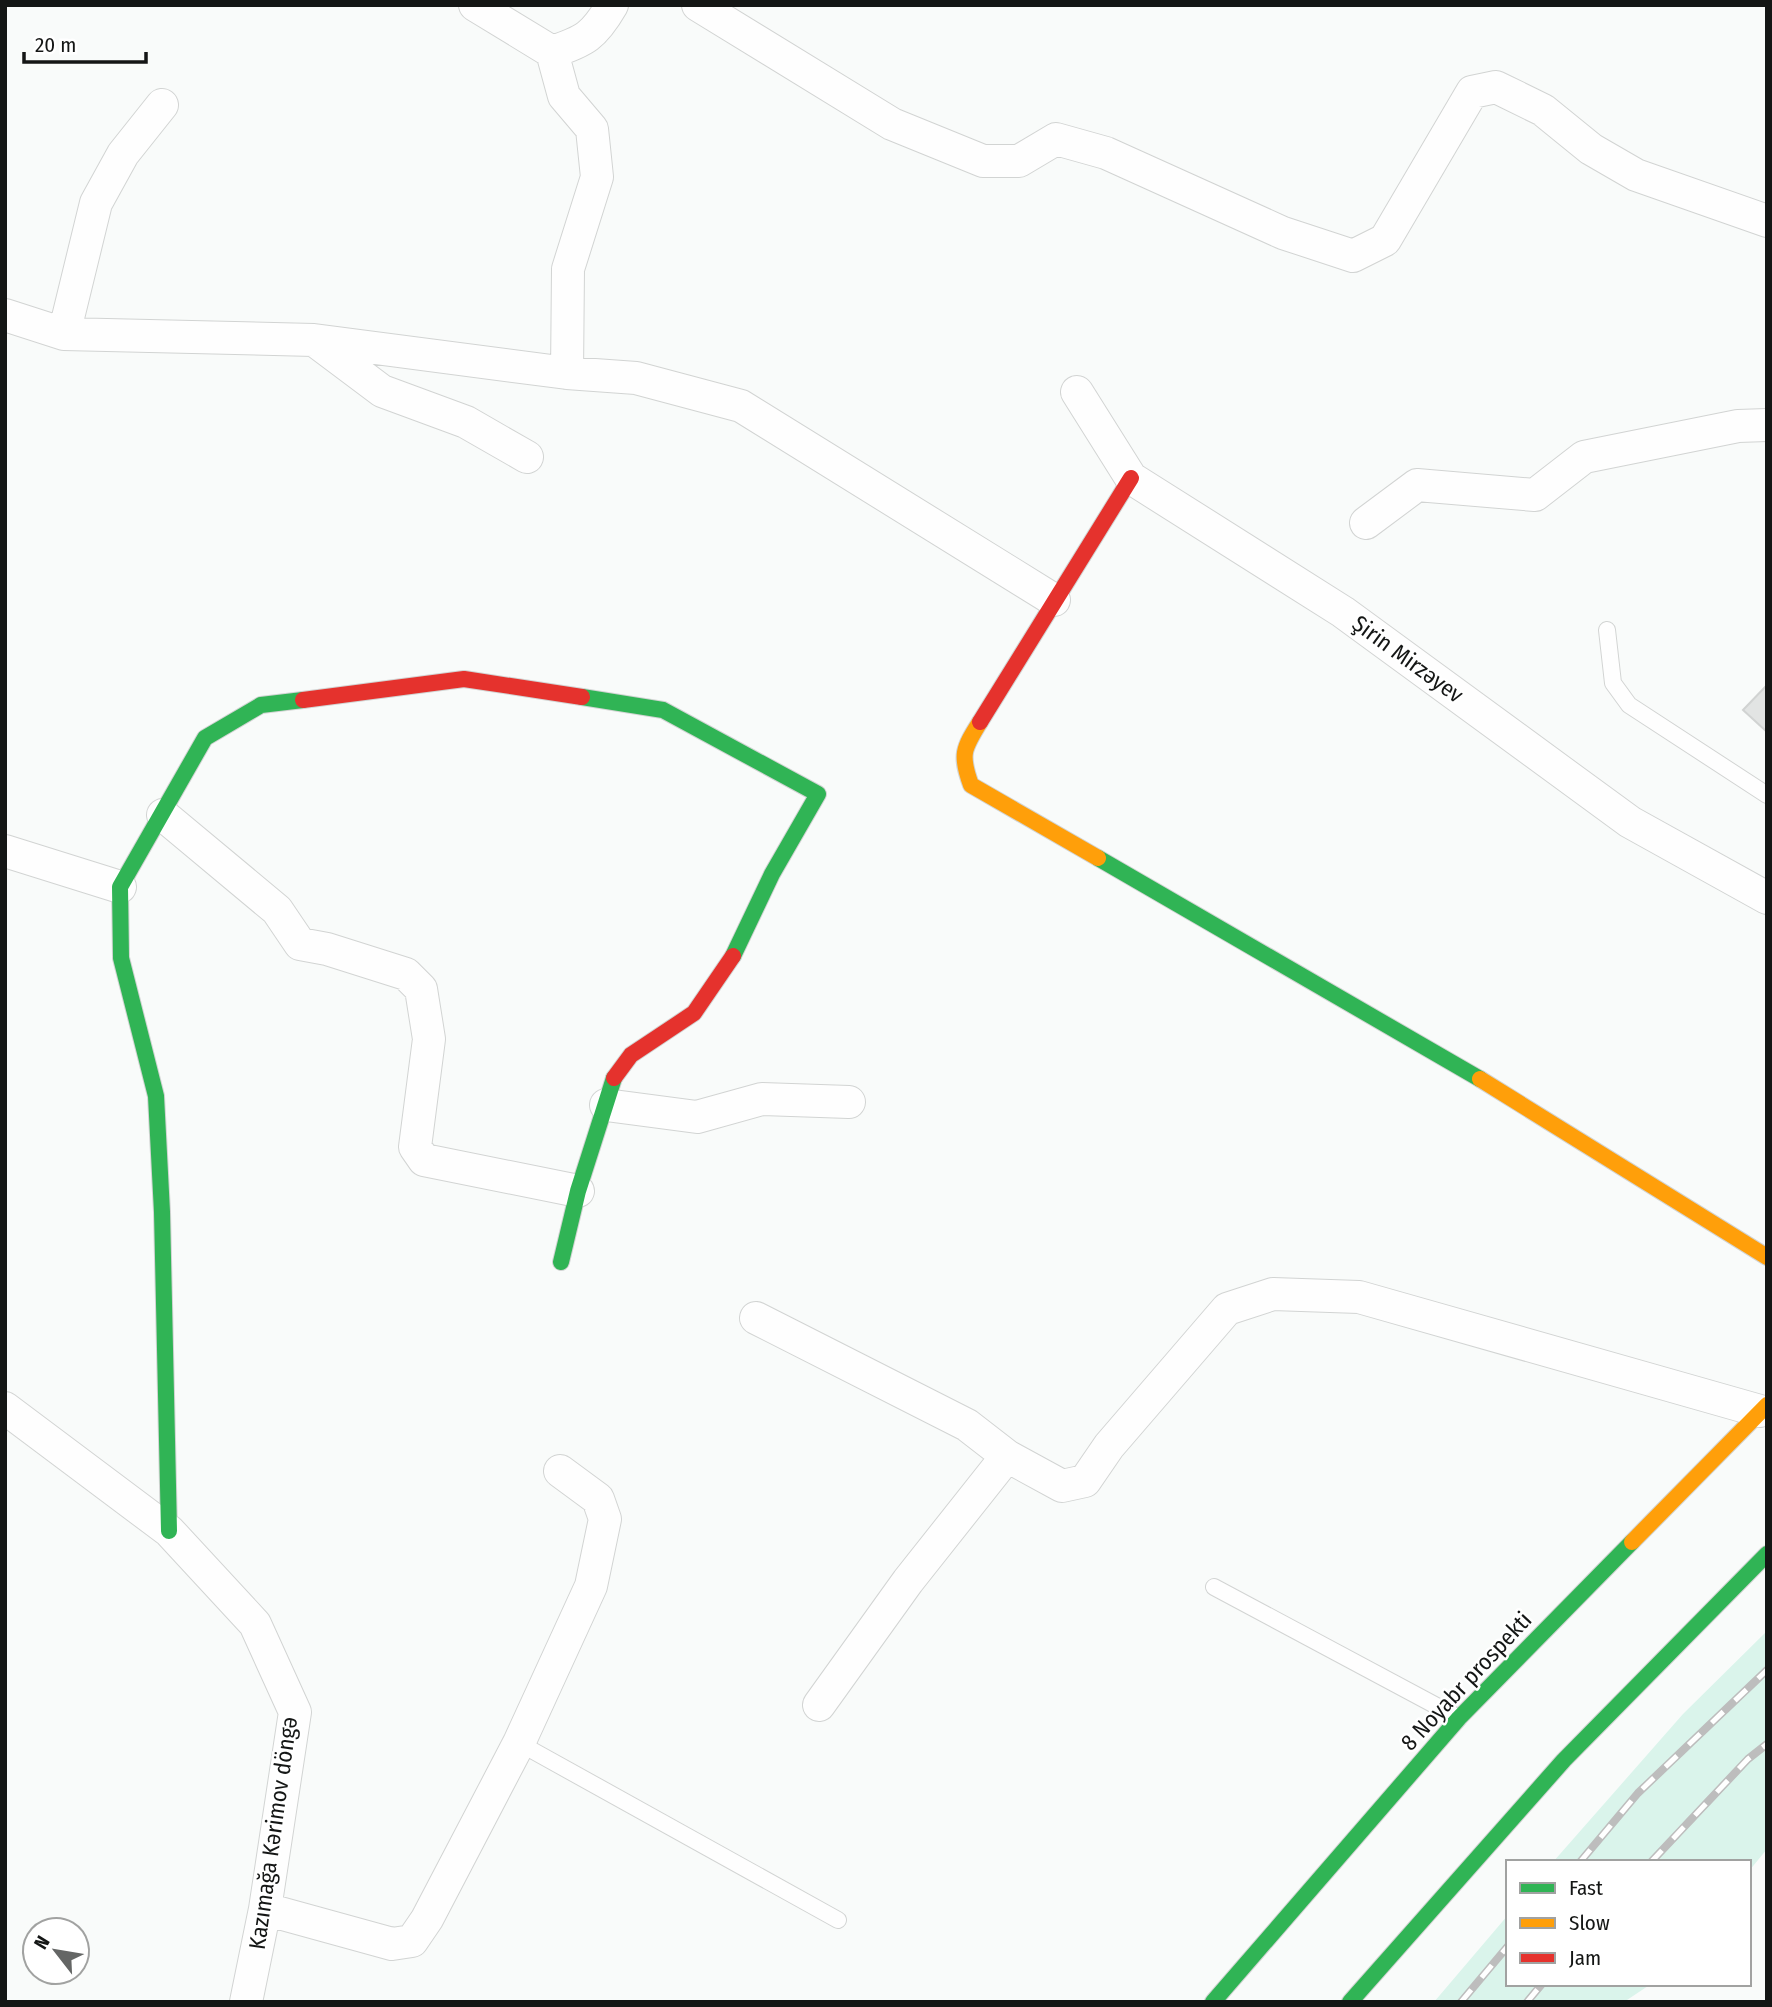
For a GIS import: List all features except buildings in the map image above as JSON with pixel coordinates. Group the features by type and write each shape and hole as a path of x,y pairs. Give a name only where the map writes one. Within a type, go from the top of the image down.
{"main road":[{"path":"1131,478 967,743 963,763 971,785 1481,1079 1767,1257"},
{"path":"169,1531 162,1212 156,1096 121,958 120,887 205,738 261,705 464,679 663,710 818,794 772,874 728,966 694,1013 631,1055 614,1079 578,1191 561,1262"},
{"name":"8 Noyabr prospekti","path":"1213,2002 1459,1718 1763,1408"},
{"path":"1350,2002 1564,1760 1767,1554"}],"street":[{"path":"475,5 552,52 564,96 592,129 597,177 568,269 567,373"},
{"path":"552,52 583,41 604,20 612,5"},
{"path":"698,5 892,124 983,161 1018,161 1056,139 1106,153 1283,233 1353,256 1384,240 1472,92 1496,87 1543,110 1591,149 1636,175 1767,221"},
{"path":"64,334 96,203 123,154 162,105"},
{"path":"5,315 64,334 314,340 567,373 636,379 741,406 1054,600"},
{"path":"314,340 382,391 466,422 527,457"},
{"name":"Şirin Mirzəyev","path":"1077,392 1131,478 1343,612 1630,822 1767,898"},
{"path":"1366,523 1417,485 1535,495 1584,457 1738,426 1767,425"},
{"path":"163,815 277,910 300,944 327,949 406,974 421,989 429,1039 415,1147 424,1160 578,1191"},
{"path":"5,851 120,887"},
{"path":"606,1105 697,1117 762,1099 849,1102"},
{"path":"756,1318 967,1425 1007,1456 1062,1486 1085,1480 1109,1447 1227,1309 1273,1294 1359,1297 1763,1408"},
{"name":"Kazımağa Kərimov döngə","path":"5,1408 169,1531 255,1624 295,1712 265,1909 246,2002"},
{"path":"819,1705 908,1581 1007,1456"},
{"path":"265,1909 392,1944 412,1941 427,1919 519,1743 591,1586 605,1519 598,1499 560,1471"}],"lane":[{"path":"1607,630 1614,683 1629,705 1767,795"},
{"path":"1214,1587 1459,1718"},
{"path":"519,1743 838,1920"}],"green space":[{"path":"1767,1631 1767,1849 1751,1869 1751,1860 1555,1860 1683,1714"},
{"path":"1506,1917 1506,1986 1648,1986 1624,2002 1434,2002"}],"railway":[{"path":"1582,1860 1638,1793 1767,1670"},
{"path":"1653,1860 1748,1759 1767,1744"},
{"path":"1461,2002 1506,1948"},
{"path":"1527,2002 1540,1986"}],"traffic: fast":[{"path":"582,697 663,710 818,794 772,874 733,956"},
{"path":"169,1531 162,1212 156,1096 121,958 120,887 205,738 261,705 303,700"},
{"path":"1098,858 1480,1079"},
{"path":"561,1262 578,1191 614,1078"},
{"path":"1213,2002 1459,1718 1632,1542"},
{"path":"1350,2002 1564,1760 1767,1554"}],"traffic: slow":[{"path":"980,722 965,752 965,766 971,785 1098,858"},
{"path":"1480,1079 1767,1257"},
{"path":"1632,1542 1767,1405"}],"traffic: jam":[{"path":"980,722 1131,478"},
{"path":"303,700 464,679 582,697"},
{"path":"614,1078 631,1055 694,1013 733,956"}]}
